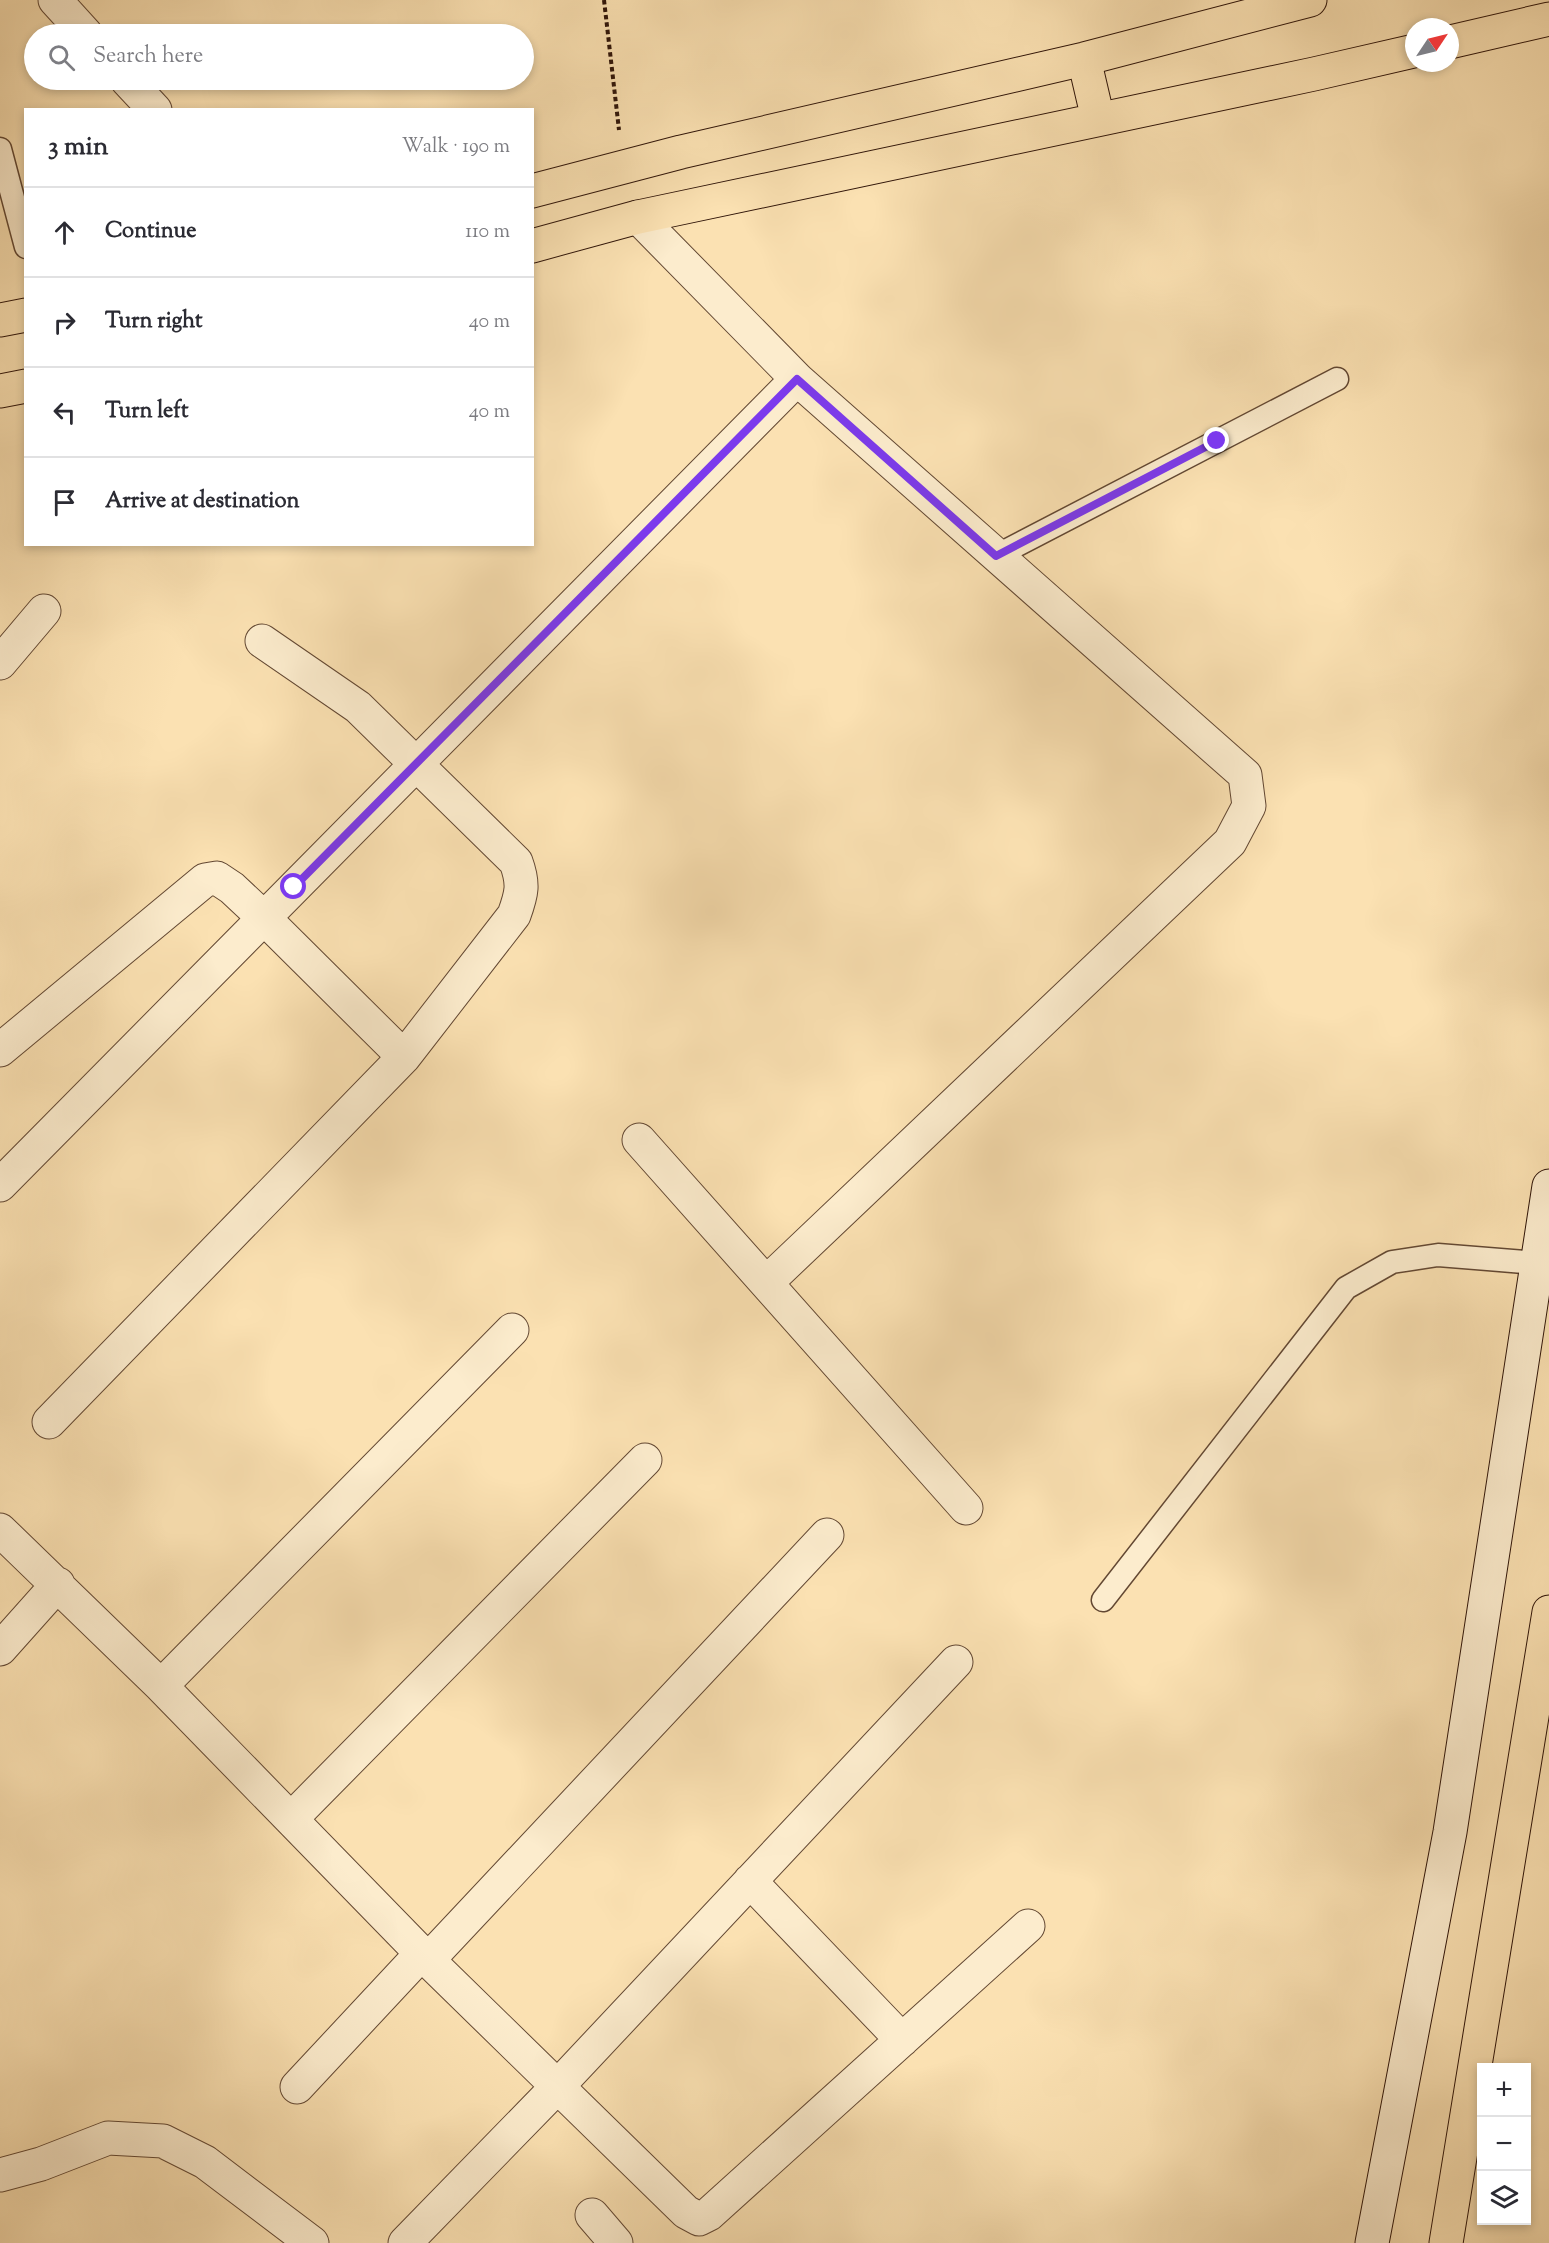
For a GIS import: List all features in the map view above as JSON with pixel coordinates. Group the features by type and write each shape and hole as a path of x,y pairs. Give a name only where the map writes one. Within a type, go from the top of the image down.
{"main road":[{"path":"534,190 681,152 1084,59 1310,0"},
{"path":"1459,40 1549,19"},
{"path":"534,245 638,217 1405,53"},
{"path":"1084,59 1098,119"},
{"path":"0,320 24,315"},
{"path":"0,391 24,386"},
{"path":"1446,2243 1549,1612"}],"street":[{"path":"54,0 77,24"},
{"path":"136,90 152,108"},
{"path":"638,217 797,379 1245,775 1250,806 1230,842 766,1283"},
{"path":"0,1185 797,379"},
{"path":"0,663 44,612"},
{"path":"49,1422 404,1057 514,915 521,896 522,878 516,862 416,763 358,707 262,641"},
{"path":"0,1050 205,880 217,878 232,888 264,918 404,1057"},
{"path":"639,1140 966,1508"},
{"path":"1372,2243 1450,1832 1549,1186"},
{"path":"161,1686 512,1330"},
{"path":"292,1818 645,1460"},
{"path":"0,1530 161,1686 425,1957 686,2212 699,2219 709,2214 1028,1926"},
{"path":"297,2087 425,1957 827,1534"},
{"path":"0,1649 58,1584"},
{"path":"405,2243 557,2087 956,1662"},
{"path":"750,1881 902,2040"},
{"path":"0,2175 41,2164 108,2138 163,2141 205,2162 312,2243"},
{"path":"592,2215 616,2243"}],"lane":[{"path":"0,149 24,239"},
{"path":"996,556 1337,379"},
{"path":"1103,1600 1346,1288 1392,1262 1438,1255 1538,1263"}],"path":[{"path":"604,0 620,137"}],"route":[{"path":"294,887 797,379 996,556 1217,441"}]}
